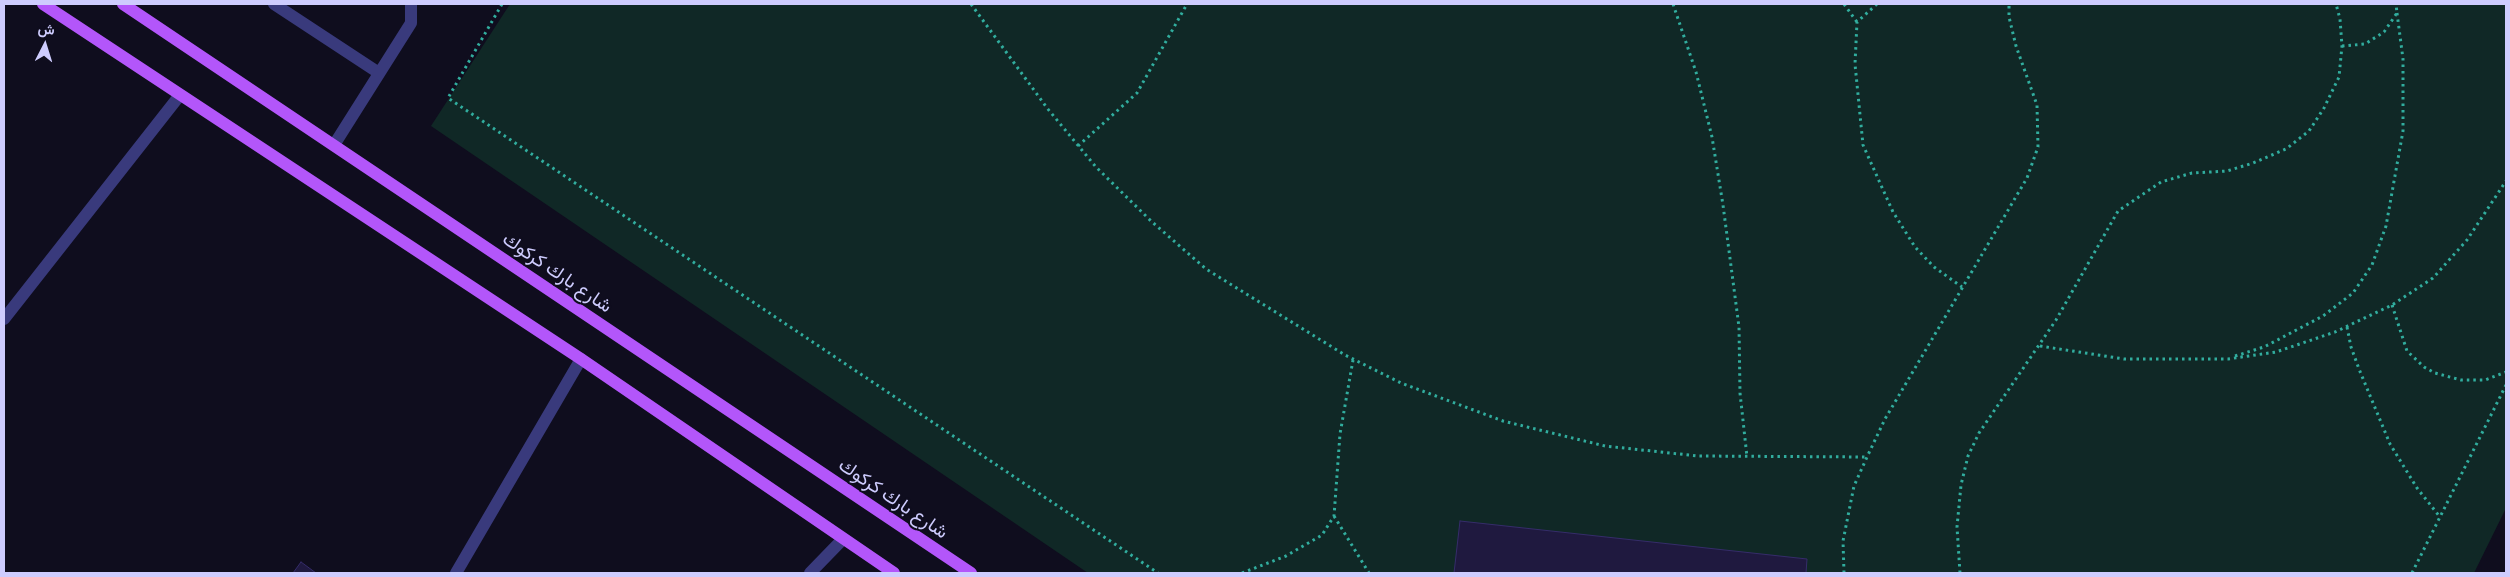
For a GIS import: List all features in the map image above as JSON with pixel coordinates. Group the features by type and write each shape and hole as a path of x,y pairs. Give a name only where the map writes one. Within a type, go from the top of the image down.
{"main road":[{"path":"44,4 581,359 894,573"},
{"name":"شارع بارك كركوك","path":"123,4 971,573"}],"lane":[{"path":"274,4 379,73"},
{"path":"334,145 411,24 411,4"},
{"path":"4,319 180,95"},
{"path":"456,573 581,359"},
{"path":"810,573 844,539"}],"path":[{"path":"502,4 448,98 1158,573"},
{"path":"971,4 1047,108 1078,146 1096,167 1151,221 1206,268 1261,305 1353,359 1401,383 1503,421 1605,446 1645,451 1746,457 1867,457"},
{"path":"1078,146 1137,94 1187,4"},
{"path":"1673,4 1698,81 1712,137 1723,205 1739,328 1740,392 1746,457"},
{"path":"1844,4 1857,22 1855,64 1863,145 1875,175 1915,247 1934,267 1962,287"},
{"path":"1857,22 1877,4"},
{"path":"1844,573 1843,541 1854,486 1867,457 1885,419 2027,178 2038,147 2038,105 2016,46 2009,17 2009,4"},
{"path":"1960,573 1958,527 1961,485 1968,456 1979,433 2040,346 2118,211 2160,182 2192,174 2227,171 2286,149 2309,131 2324,108 2339,76 2342,46 2340,19 2336,4"},
{"path":"2228,358 2264,347 2323,316 2353,294 2372,265 2386,226 2403,131 2403,59 2396,4"},
{"path":"2342,46 2365,44 2384,32 2396,13"},
{"path":"2040,346 2124,359 2228,358 2276,352 2347,327 2392,305 2433,278 2467,240 2506,181"},
{"path":"2392,305 2407,351 2424,367 2435,373 2461,380 2485,380 2506,372"},
{"path":"2347,327 2358,369 2390,444 2417,488 2440,517"},
{"path":"1242,573 1286,556 1322,535 1334,516 1340,434 1353,359"},
{"path":"2412,573 2506,386"},
{"path":"1334,516 1369,573"}],"green space":[{"path":"510,4 2506,4 2506,508 2474,573 1088,573 431,126"}],"building":[{"path":"1460,521 1807,559 1806,573 1454,573"},
{"path":"301,562 316,573 293,573"}]}
